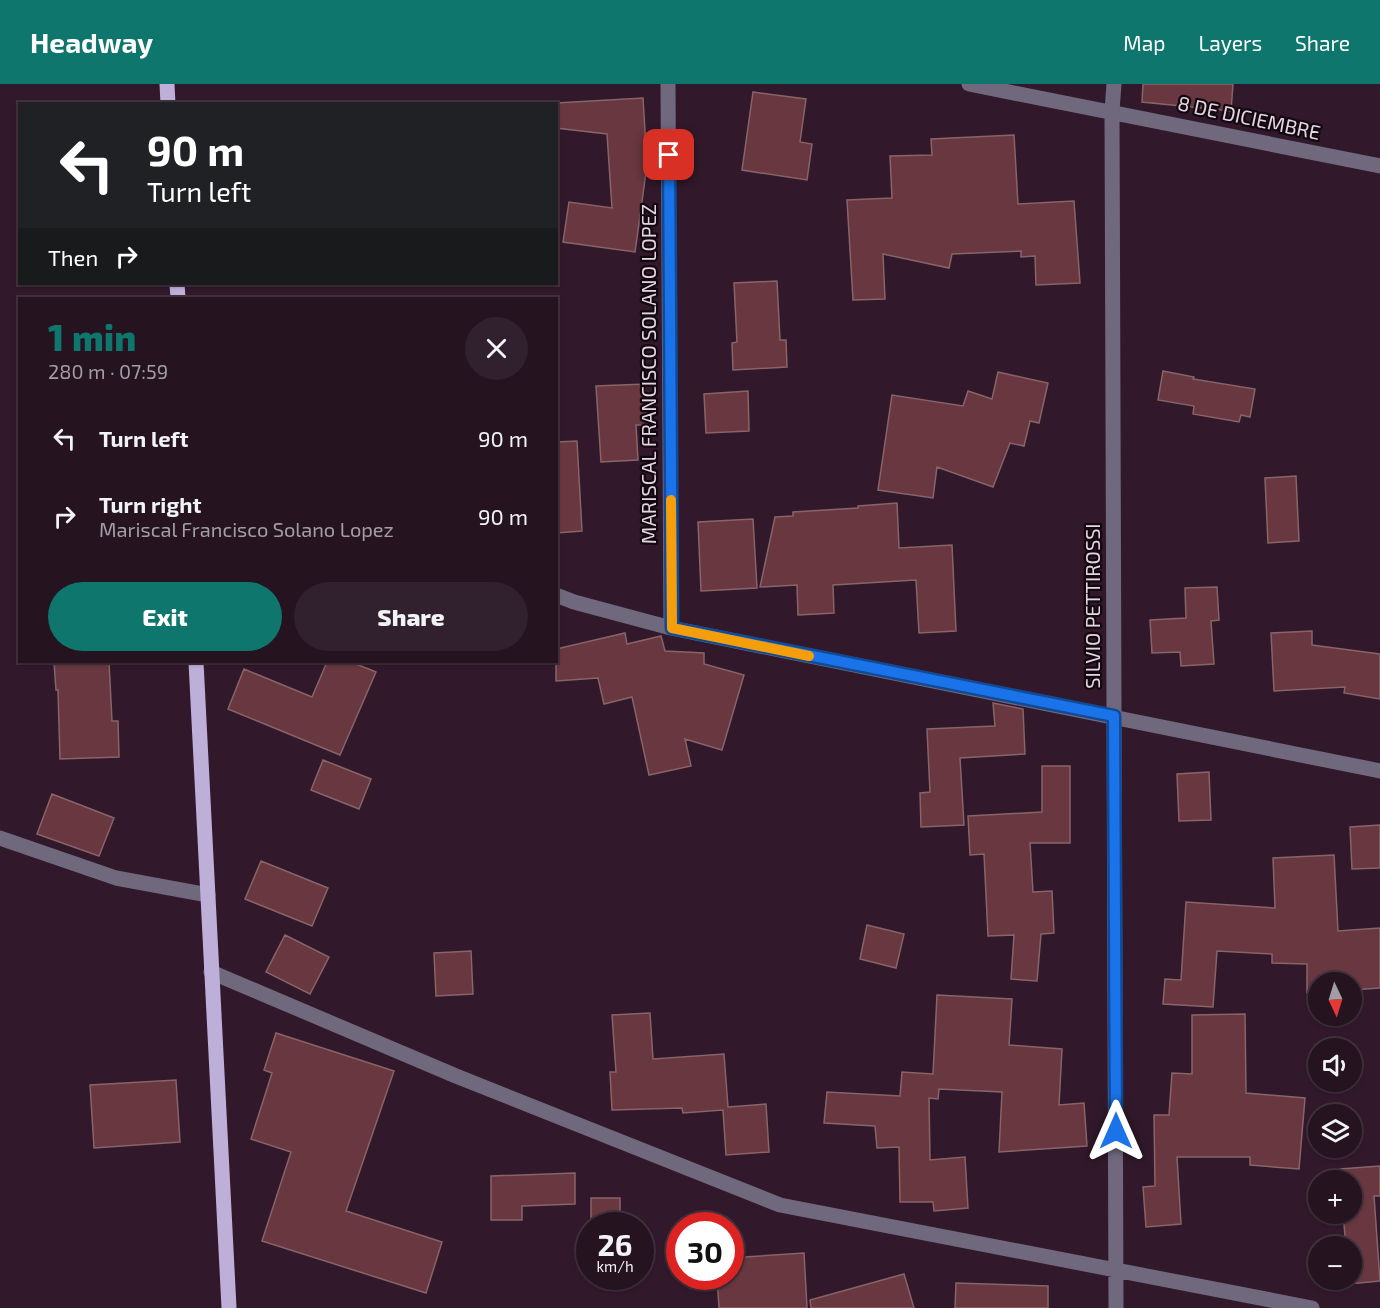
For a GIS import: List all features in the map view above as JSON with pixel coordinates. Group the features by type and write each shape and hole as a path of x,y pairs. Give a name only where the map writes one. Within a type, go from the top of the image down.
{"main road":[{"path":"167,84 168,102"},
{"path":"196,663 229,1308"}],"street":[{"name":"MARISCAL FRANCISCO SOLANO LOPEZ","path":"668,84 672,628"},
{"name":"8 DE DICIEMBRE","path":"969,84 1380,166"},
{"name":"SILVIO PETTIROSSI","path":"1114,84 1112,111 1116,1308"},
{"path":"558,596 672,628 1380,771"},
{"path":"0,838 116,878 208,895"},
{"path":"212,972 456,1076 780,1205 1312,1308"}],"building":[{"path":"1143,84 1233,84 1231,111 1142,102"},
{"path":"753,92 806,99 800,142 812,144 807,180 742,170"},
{"path":"643,98 647,165 635,252 563,242 569,202 612,208 607,134 558,128 558,103"},
{"path":"1014,135 1018,204 1074,201 1080,283 1036,285 1035,256 1021,257 1021,251 952,254 949,268 883,254 885,299 853,300 847,200 892,198 890,156 932,155 931,139"},
{"path":"777,281 780,340 786,340 787,367 733,370 732,343 737,342 734,283"},
{"path":"1163,371 1194,377 1193,379 1255,389 1250,417 1241,415 1239,422 1193,414 1194,406 1158,400"},
{"path":"998,372 1048,383 1039,423 1030,421 1024,446 1010,443 993,487 937,467 933,498 878,490 892,395 963,406 968,391 992,399"},
{"path":"645,384 647,425 636,425 638,460 601,462 596,386"},
{"path":"748,391 749,431 706,433 704,394"},
{"path":"577,441 582,531 558,533 558,442"},
{"path":"1296,476 1299,541 1268,543 1265,478"},
{"path":"897,503 899,548 952,545 956,631 919,633 916,580 833,585 834,613 798,615 797,585 760,587 775,517 793,516 793,512"},
{"path":"753,519 757,588 701,591 698,522"},
{"path":"1217,587 1219,620 1211,621 1214,664 1181,666 1180,652 1152,653 1150,620 1186,618 1185,588"},
{"path":"1312,631 1312,645 1380,654 1380,699 1344,693 1345,687 1274,691 1271,633"},
{"path":"625,633 627,644 661,636 665,651 704,653 704,664 744,675 722,750 685,739 691,766 649,775 632,697 604,704 598,678 556,681 558,649"},
{"path":"54,663 109,663 112,721 118,721 119,757 60,759 58,690 56,690"},
{"path":"327,663 354,663 376,672 340,755 228,709 244,669 312,697"},
{"path":"993,703 1023,709 1025,754 960,758 964,825 921,827 920,793 930,792 927,729 995,726"},
{"path":"323,760 371,779 359,809 311,790"},
{"path":"1042,766 1070,766 1070,843 1030,843 1033,892 1052,891 1054,933 1041,934 1037,981 1011,979 1014,935 988,936 984,854 970,855 968,816 1042,812"},
{"path":"1209,772 1211,820 1179,821 1177,774"},
{"path":"52,794 114,818 99,856 37,834"},
{"path":"1380,825 1380,868 1352,869 1350,827"},
{"path":"1334,855 1338,931 1380,928 1380,988 1362,989 1362,972 1308,972 1307,993 1307,964 1272,963 1272,954 1217,951 1213,1007 1163,1004 1165,979 1181,980 1186,902 1275,908 1273,858"},
{"path":"261,861 328,888 312,926 245,899"},
{"path":"867,925 904,934 896,968 860,959"},
{"path":"285,935 329,957 310,994 266,972"},
{"path":"471,951 473,994 436,996 434,953"},
{"path":"937,995 1012,999 1009,1045 1062,1049 1059,1105 1084,1103 1087,1146 999,1152 1002,1092 939,1089 938,1099 929,1098 930,1160 965,1157 968,1208 934,1211 933,1202 900,1202 899,1147 877,1148 875,1126 824,1123 827,1092 900,1096 902,1072 933,1074"},
{"path":"650,1013 653,1059 724,1054 728,1107 766,1104 769,1152 726,1155 723,1110 683,1113 682,1108 612,1110 610,1072 616,1072 612,1015"},
{"path":"1245,1014 1246,1093 1305,1098 1299,1169 1250,1165 1250,1157 1177,1157 1181,1224 1146,1227 1143,1187 1155,1186 1154,1115 1169,1115 1172,1073 1192,1074 1192,1015"},
{"path":"276,1033 394,1071 346,1211 442,1242 426,1293 262,1241 291,1152 251,1139 272,1073 264,1070"},
{"path":"176,1080 180,1142 94,1148 90,1085"},
{"path":"1380,1166 1380,1196 1374,1196 1380,1281 1362,1283 1362,1236 1345,1236 1344,1224 1362,1224 1362,1170 1340,1169"},
{"path":"575,1173 575,1204 522,1206 522,1220 491,1220 491,1176"},
{"path":"591,1198 620,1198 620,1212 591,1212"},
{"path":"804,1253 807,1308 719,1308 718,1290 744,1290 744,1257"},
{"path":"904,1274 914,1308 811,1308 810,1300"},
{"path":"956,1283 1048,1286 1048,1308 955,1308"}],"slow traffic":[{"path":"671,500 672,628 809,656"}],"route":[{"path":"669,155 672,628 1114,716 1116,1131"}]}
